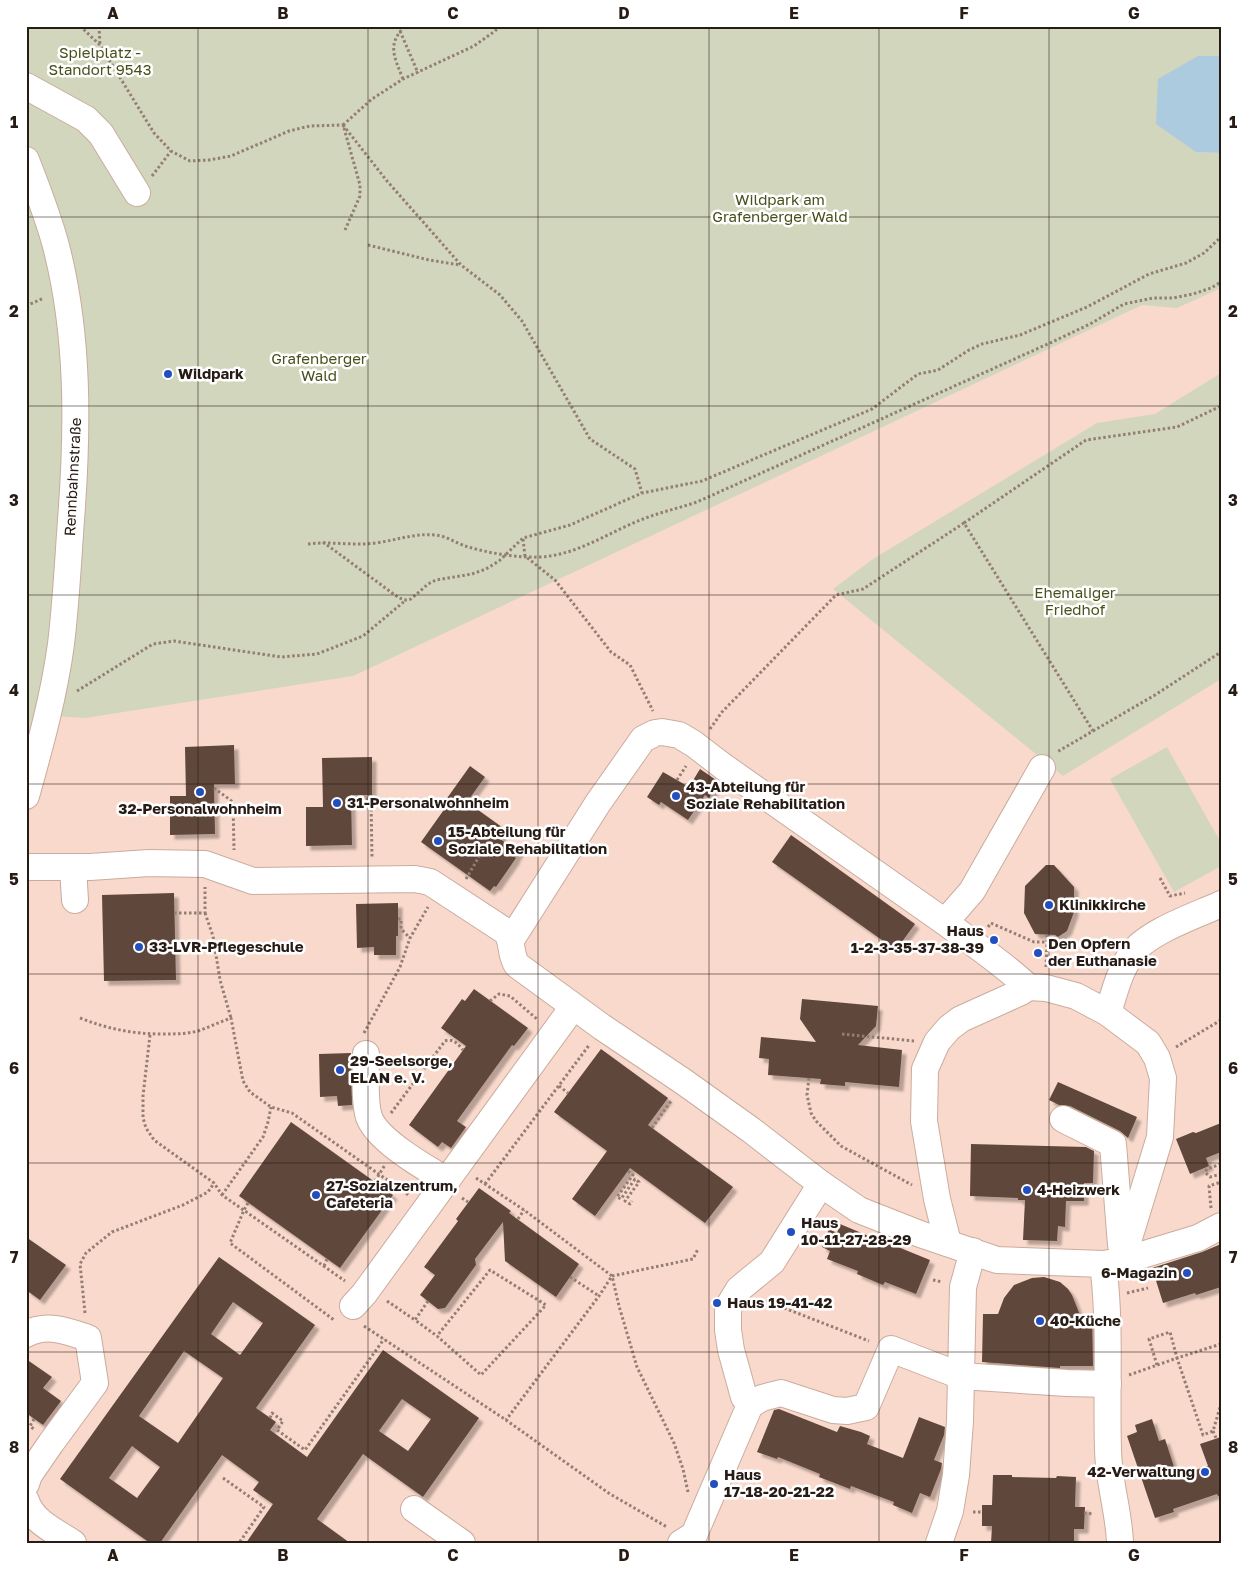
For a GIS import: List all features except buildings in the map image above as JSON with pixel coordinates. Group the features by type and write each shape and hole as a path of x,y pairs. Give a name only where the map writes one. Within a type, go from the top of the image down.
{"street":[{"path":"26,86 86,119 101,134 137,193"},
{"name":"Rennbahnstraße","path":"26,160 45,209 56,247 68,307 76,382 75,469 60,646 48,709 26,796"},
{"path":"1112,1262 1160,1138 1163,1078 1157,1058 1148,1043 1108,1013 1076,996 1046,988 1028,986 945,922 679,735 662,732 643,739 598,803 511,940 510,951 516,965 573,1007 752,1130 821,1184 859,1210 997,1260 1112,1262 1198,1238 1217,1228"},
{"path":"945,922 972,891 1042,768"},
{"path":"26,867 73,867 149,863 205,864 261,882 415,879 430,882 447,892 505,931 511,940"},
{"path":"73,867 75,900"},
{"path":"1108,1013 1124,968 1131,955 1141,943 1158,932 1221,904"},
{"path":"948,1243 937,1199 924,1121 925,1069 938,1042 949,1028 961,1019 1021,992 1028,986"},
{"path":"357,1307 452,1172 573,1007"},
{"path":"366,1054 368,1109 369,1116 377,1131 409,1158 452,1172"},
{"path":"1063,1119 1113,1144 1112,1262 1107,1297 1109,1472 1120,1543"},
{"path":"750,1405 744,1397 731,1350 728,1330 730,1304 739,1289 772,1262 821,1184"},
{"path":"940,1543 950,1511 956,1475 963,1287 973,1251"},
{"path":"26,1334 35,1329 48,1328 61,1329 88,1338 95,1383 29,1475 26,1484"},
{"path":"684,1541 694,1535 750,1405 762,1398 781,1393 789,1394 833,1410 847,1411 866,1407 891,1349 961,1376 1067,1383 1108,1380"},
{"path":"26,1500 29,1509 36,1519 73,1543"},
{"path":"414,1509 462,1543"}],"path":[{"path":"80,26 100,45 154,133 171,151 190,161 231,156 289,131 310,126 343,125 372,99 404,79 474,46 495,32 500,26"},
{"path":"99,26 100,45"},
{"path":"404,26 393,45 394,54 404,79"},
{"path":"400,30 418,72"},
{"path":"343,125 360,185 360,196 345,230"},
{"path":"343,125 387,181 461,265 500,295 522,321 590,439 635,469 642,494"},
{"path":"137,193 171,151"},
{"path":"48,709 154,644 174,641 280,657 317,654 363,636 428,584 436,580 472,574 486,569 499,561 523,538 570,525 642,494 702,481 872,410 918,374 938,370 982,344 1020,335 1087,307 1149,274 1186,263 1204,253 1221,237"},
{"path":"368,245 429,260 461,265"},
{"path":"308,544 323,542 348,544 376,543 416,535 439,535 467,547 506,554 540,557 558,554 582,547 642,519 697,502 1050,343 1090,324 1124,304 1153,298 1173,298 1193,294 1211,288 1221,282"},
{"path":"698,747 722,712 836,595 863,589 1086,440 1177,427 1221,406"},
{"path":"964,523 1093,731"},
{"path":"523,538 525,556 556,580 612,652 630,665 662,732"},
{"path":"323,542 399,598 406,600"},
{"path":"1042,768 1051,756 1155,695 1221,652"},
{"path":"214,788 232,802 226,872 204,886 205,913 213,936 220,980 243,1081 250,1092 271,1107 292,1112 427,1208"},
{"path":"351,799 371,799 373,879"},
{"path":"366,1054 363,1049 363,1035 400,966 410,938 487,843"},
{"path":"1160,878 1170,896 1186,893"},
{"path":"1165,887 1170,885"},
{"path":"174,913 205,913"},
{"path":"398,919 401,919 401,929 410,938"},
{"path":"975,946 991,923 1034,942 1047,942"},
{"path":"1047,935 1047,953"},
{"path":"490,1001 499,994 510,996 554,1032"},
{"path":"80,1018 121,1032 150,1035 197,1031 230,1018"},
{"path":"1157,1058 1221,1020"},
{"path":"485,1184 602,1027"},
{"path":"842,1034 938,1042"},
{"path":"150,1035 142,1109 146,1128 154,1140 214,1183 222,1195 324,1266 384,1339 506,1420 610,1494 684,1541"},
{"path":"377,1131 445,1041 454,1041 463,1050"},
{"path":"808,1078 807,1096 811,1112 816,1121 841,1146 937,1199"},
{"path":"652,1128 684,1082"},
{"path":"559,1086 568,1092"},
{"path":"222,1195 263,1137 271,1107"},
{"path":"1221,1164 1207,1169 1205,1172 1210,1177 1221,1174"},
{"path":"628,1171 633,1175 617,1196 620,1199 635,1179 640,1182 626,1201 630,1204 632,1202"},
{"path":"452,1172 485,1184 524,1210 612,1276 637,1367 674,1443 683,1469 690,1500"},
{"path":"1217,1228 1209,1186 1221,1182"},
{"path":"88,1338 80,1264 86,1253 112,1232 183,1205 208,1192 214,1183"},
{"path":"248,1203 230,1243 357,1307 415,1320 437,1336 481,1375 546,1306 490,1270 437,1336"},
{"path":"518,1220 524,1210"},
{"path":"506,1420 612,1276 693,1259 698,1249"},
{"path":"324,1266 327,1259"},
{"path":"570,1277 599,1296"},
{"path":"739,1289 891,1349"},
{"path":"415,1320 428,1301"},
{"path":"1157,1365 1149,1339 1170,1332 1203,1435 1213,1432"},
{"path":"270,1418 272,1413 283,1421 277,1430 305,1450 384,1339"},
{"path":"1108,1380 1221,1344"},
{"path":"1216,1438 1213,1432 1221,1404"},
{"path":"223,1478 264,1507 239,1543"},
{"path":"256,1501 260,1495"}],"green space":[{"name":"Grafenberger Wald","path":"26,26 1221,26 1221,56 1198,56 1196,152 1221,153 1221,288 1177,308 1142,305 353,676 85,718 40,715 26,772"},
{"name":"Ehemaliger Friedhof","path":"1221,373 1221,679 1063,776 833,589 873,559 1097,423 1155,414"},
{"path":"1167,747 1221,843 1221,866 1174,892 1110,779"}],"water":[{"path":"1198,56 1221,56 1221,153 1196,152 1156,124 1158,79"}],"place":[{"name":"Wildpark","path":"168,374"},
{"name":"32-Personalwohnheim","path":"200,792"},
{"name":"43-Abteilung für Soziale Rehabilitation","path":"676,796"},
{"name":"31-Personalwohnheim","path":"337,803"},
{"name":"15-Abteilung für Soziale Rehabilitation","path":"438,841"},
{"name":"Klinikkirche","path":"1049,905"},
{"name":"Haus 1-2-3-35-37-38-39","path":"994,940"},
{"name":"33-LVR-Pflegeschule","path":"139,947"},
{"name":"Den Opfern der Euthanasie","path":"1038,953"},
{"name":"29-Seelsorge, ELAN e. V.","path":"340,1070"},
{"name":"4-Heizwerk","path":"1027,1190"},
{"name":"27-Sozialzentrum, Cafeteria","path":"316,1195"},
{"name":"Haus 10-11-27-28-29","path":"791,1232"},
{"name":"6-Magazin","path":"1187,1273"},
{"name":"Haus 19-41-42","path":"717,1303"},
{"name":"40-Küche","path":"1040,1321"},
{"name":"42-Verwaltung","path":"1205,1472"},
{"name":"Haus 17-18-20-21-22","path":"714,1484"}],"park label":[{"name":"Spielplatz - Standort 9543","path":"100,62"},
{"name":"Wildpark am Grafenberger Wald","path":"780,208"}]}
